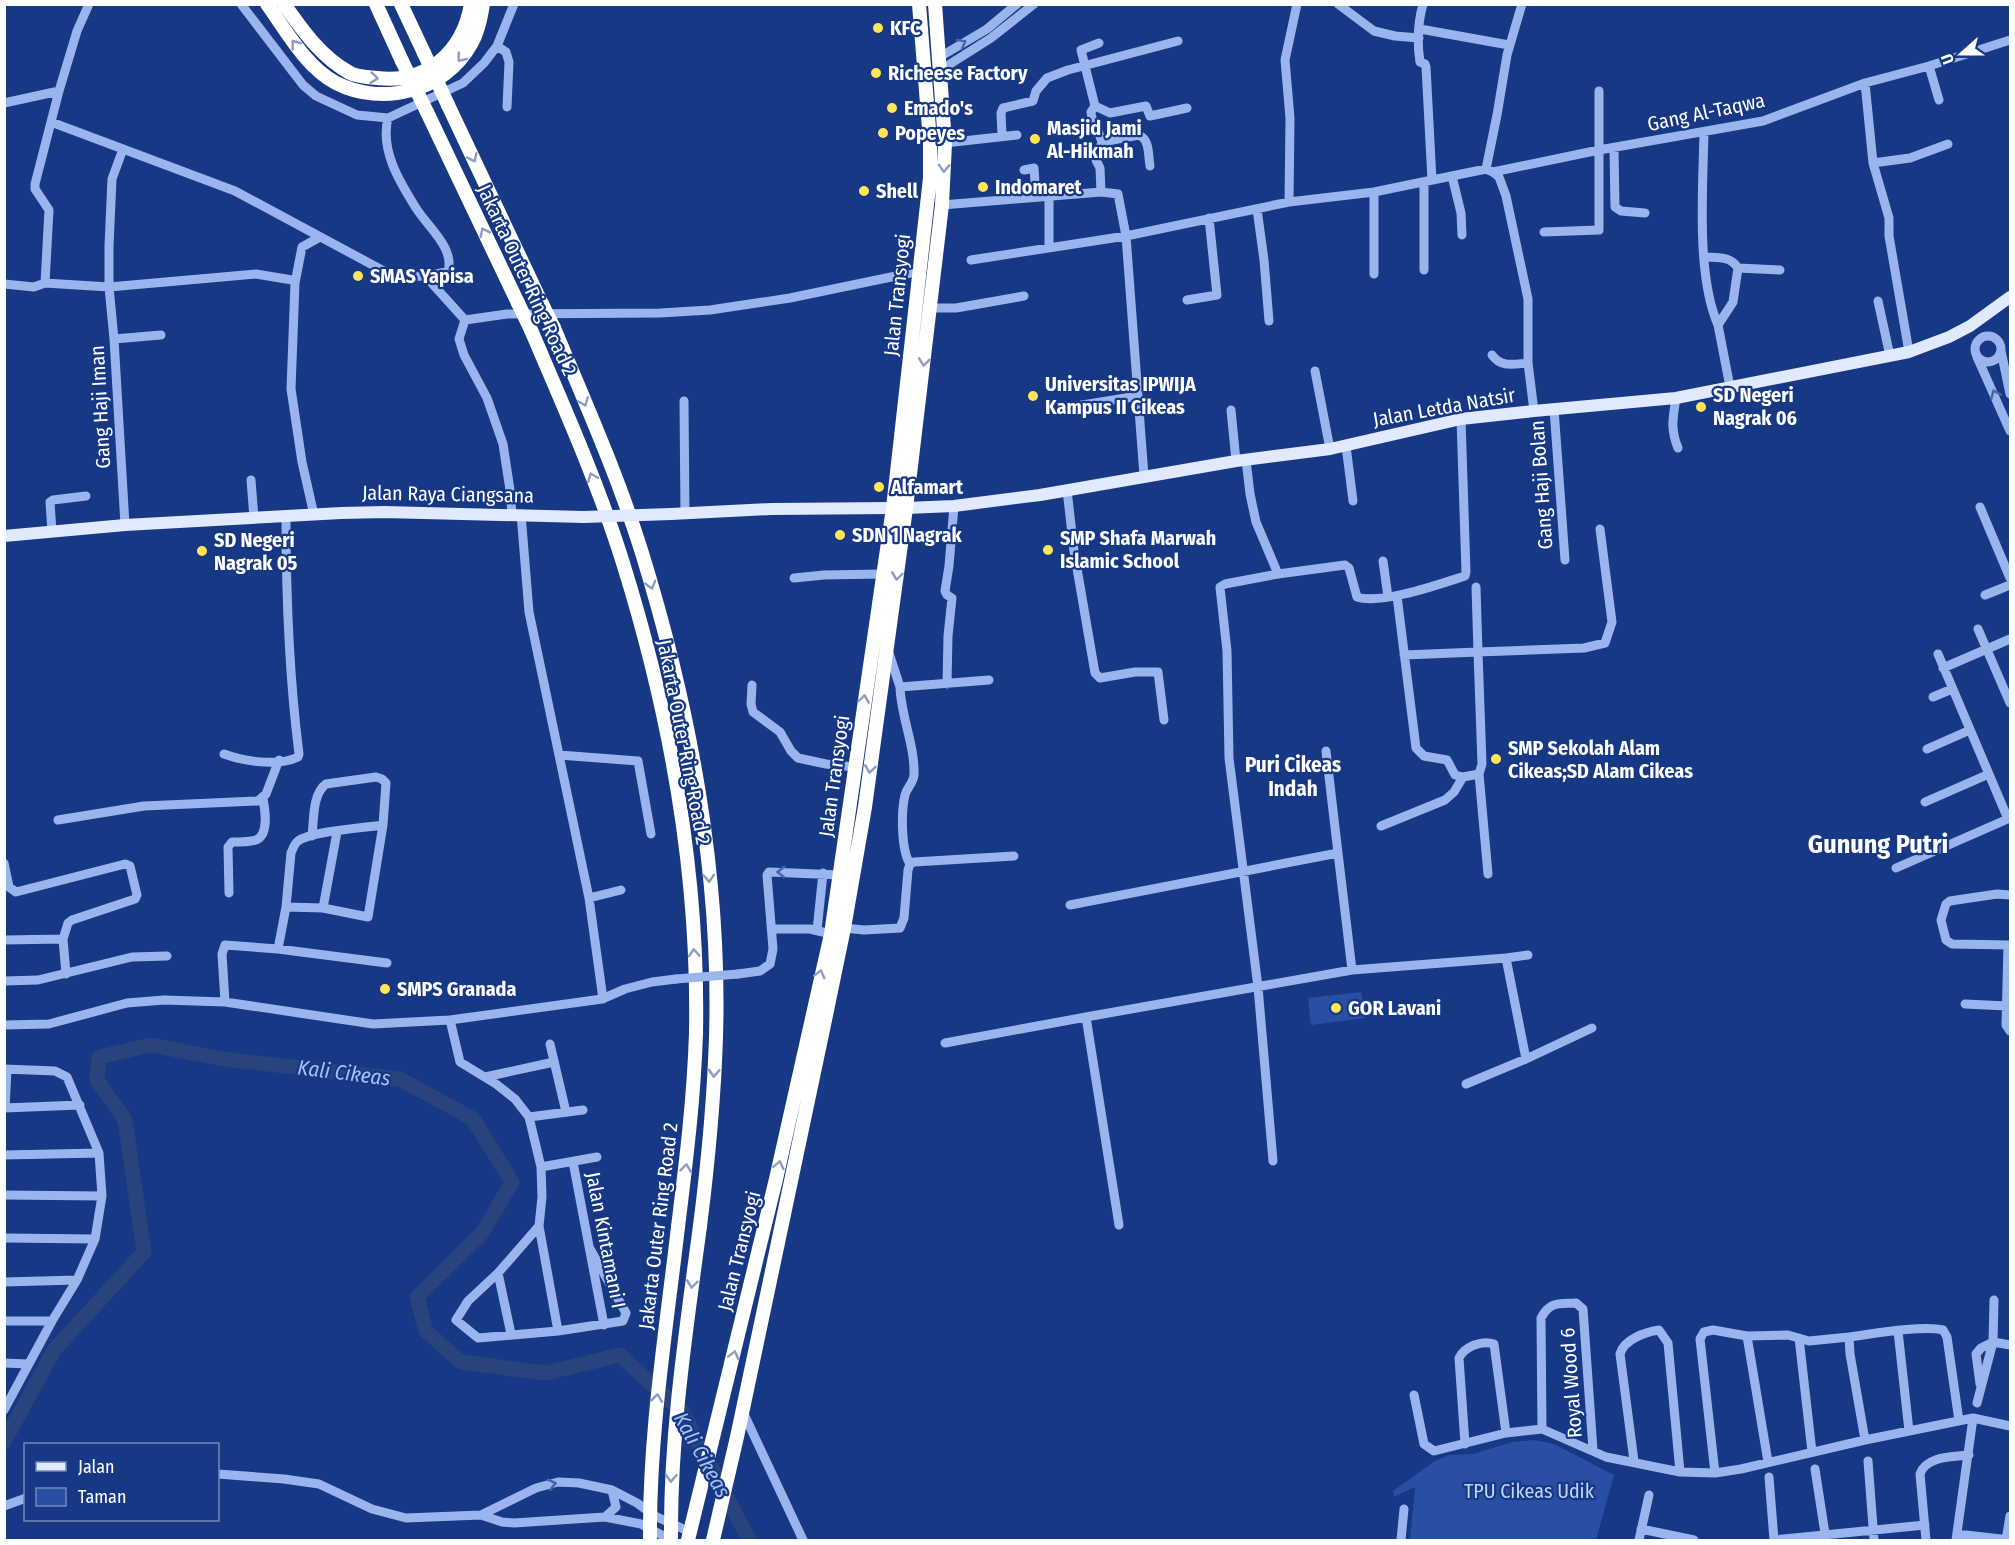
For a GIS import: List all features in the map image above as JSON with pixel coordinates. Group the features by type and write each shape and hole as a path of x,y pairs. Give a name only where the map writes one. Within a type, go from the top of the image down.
{"highway":[{"path":"267,4 297,48 335,82 360,92 388,95 409,92 431,83 455,66 472,44 483,4"},
{"path":"284,4 311,42 332,62 353,75 381,79 404,78 425,72 446,57 461,38 471,4"},
{"name":"Jakarta Outer Ring Road 2","path":"376,4 519,303 595,483 623,563 654,676 673,768 687,856 695,957 695,1000 691,1125 653,1427 650,1540"},
{"name":"Jakarta Outer Ring Road 2","path":"402,4 554,328 615,475 642,552 674,669 694,763 708,854 715,956 716,1035 712,1128 674,1429 670,1494 671,1540"},
{"name":"Jalan Transyogi","path":"714,1536 844,928 865,807 887,647 930,178 930,141 920,4"},
{"name":"Jalan Transyogi","path":"691,1531 776,1179 824,932 840,874 882,573 899,508 930,308 942,205 945,144 935,4"},
{"path":"850,806 865,807"}],"main road":[{"name":"Jalan Letda Natsir","path":"899,508 954,506 1067,490 1241,460 1330,449 1461,419 1676,398 1909,352 1974,324 2010,297"},
{"name":"Jalan Raya Ciangsana","path":"4,536 125,525 386,512 584,517 771,509 899,508"}],"street":[{"path":"45,283 50,210 35,187 59,91 77,31 89,4"},
{"path":"241,4 303,85 315,96 357,115 388,118 463,82 484,63 497,46 514,4"},
{"path":"938,64 1017,4"},
{"path":"938,64 991,38 1034,4"},
{"path":"1288,202 1290,118 1285,60 1297,4"},
{"path":"1338,4 1374,31 1395,36 1419,33 1509,45"},
{"path":"1423,4 1419,33 1420,60 1426,67 1428,181 1424,270"},
{"path":"1522,4 1509,45 1490,171 1499,177 1506,196 1528,299 1528,363 1534,411"},
{"name":"Gang Al-Taqwa","path":"970,260 1126,236 1288,202 1374,192 1452,176 1762,122 1865,83 1929,66 2010,40"},
{"path":"1002,136 1000,113 1003,108 1033,101 1036,91 1047,78 1179,41"},
{"path":"1099,43 1081,50 1095,106 1091,112 1094,130 1098,131 1102,142 1096,160 1100,168 1101,192"},
{"path":"497,46 506,52 509,62 507,107"},
{"path":"1929,66 1939,100"},
{"path":"1865,83 1873,163 1889,218 1909,352"},
{"path":"4,103 59,91"},
{"path":"1544,232 1599,230 1599,91"},
{"path":"1095,106 1110,113 1146,106 1150,116 1187,108"},
{"path":"51,122 235,191 394,277 428,276 448,271 449,256 416,209 389,157 384,131 388,118"},
{"path":"1704,132 1702,198 1708,295 1718,325 1730,387"},
{"path":"945,144 1017,135"},
{"path":"1102,142 1139,135 1146,141 1150,166"},
{"path":"1873,163 1910,158 1948,144"},
{"name":"Gang Haji Iman","path":"123,149 112,179 109,209 109,287 125,525"},
{"path":"1614,149 1615,207 1621,211 1645,213"},
{"path":"1024,170 1034,168 1036,197"},
{"path":"1452,176 1461,213 1462,235"},
{"path":"942,205 1101,192 1118,194 1126,236 1144,476"},
{"path":"1374,192 1374,274"},
{"path":"1049,196 1049,248"},
{"path":"1257,209 1269,321"},
{"path":"1187,300 1217,295 1209,218"},
{"path":"314,515 302,462 291,389 295,283 302,247 320,237"},
{"path":"1705,257 1725,258 1733,261 1738,268 1733,302 1718,325"},
{"path":"1738,268 1780,270"},
{"path":"465,320 507,314 660,313 710,310 790,298 920,271"},
{"path":"4,284 34,287 45,283 109,287 256,274 292,280 295,283"},
{"path":"428,276 428,279 465,320"},
{"path":"930,308 956,308 1024,296"},
{"path":"1878,301 1890,356"},
{"path":"465,320 459,339 464,355 487,398 503,444 530,612 589,898 603,999"},
{"path":"1974,324 1981,339"},
{"path":"114,339 161,335"},
{"path":"1981,339 1997,339 2001,347 2010,394"},
{"path":"1981,339 1975,349 1977,357 2010,431"},
{"path":"1977,357 1989,363 1997,359 2001,351"},
{"path":"1492,355 1496,361 1508,365 1528,363"},
{"path":"1315,371 1330,449"},
{"path":"1070,407 1138,396"},
{"path":"1676,398 1672,434 1678,448"},
{"path":"684,401 685,514"},
{"name":"Gang Haji Bolan","path":"1554,409 1565,560"},
{"path":"1232,410 1256,522 1278,574"},
{"path":"1273,1161 1258,987 1229,758 1227,651 1220,587 1278,574 1345,565 1349,568 1358,597 1393,596 1462,577 1466,573 1461,419"},
{"path":"1346,446 1353,501"},
{"path":"251,480 254,518"},
{"path":"1067,490 1095,674 1100,678 1135,672 1158,672 1164,720"},
{"path":"52,532 50,502 86,496"},
{"path":"947,684 952,598 945,591 954,506"},
{"path":"1980,507 2010,578"},
{"path":"224,754 248,761 295,759 298,754 290,681 286,594 286,517"},
{"path":"1404,655 1584,648 1605,643 1612,622 1600,529"},
{"path":"1383,561 1393,596 1404,655 1416,748 1424,756 1448,760 1455,775 1463,777 1479,774"},
{"path":"794,578 882,573"},
{"path":"1985,595 2010,585"},
{"path":"1476,587 1482,764 1479,774 1488,874"},
{"path":"1978,629 2010,703"},
{"path":"1943,668 2010,639"},
{"path":"844,928 864,930 900,928 904,918 910,864 903,850 904,798 906,789 912,783 914,776 912,746 904,720 900,687 887,647"},
{"path":"1896,867 2009,819 1938,654"},
{"path":"900,687 989,680"},
{"path":"752,686 753,712 780,732 798,758 855,767"},
{"path":"1933,697 1952,688"},
{"path":"1927,749 1970,730"},
{"path":"1326,752 1352,970"},
{"path":"559,756 638,761 651,834"},
{"path":"229,893 228,847 232,842 256,840 260,837 266,821 263,799 279,760"},
{"path":"1925,802 1989,774"},
{"path":"286,907 323,908 368,916 383,825 386,783 382,778 376,777 326,784 319,790 312,836"},
{"path":"1381,826 1445,800 1454,792 1463,777"},
{"path":"58,820 133,807 263,799"},
{"path":"278,949 294,845 312,836 383,825"},
{"path":"323,908 337,832"},
{"path":"1070,905 1338,854"},
{"path":"910,864 1014,856"},
{"path":"4,863 9,887 16,892 125,864 130,866 137,895 135,899 68,923 63,939 66,974"},
{"path":"4,1025 49,1024 127,1003 164,1000 225,1002 373,1024 450,1020 603,999 625,988 652,982 760,971 771,964 773,949 767,874 769,872 840,874"},
{"path":"772,929 824,932 823,873"},
{"path":"589,898 621,890"},
{"path":"2010,895 1998,894 1950,901 1946,904 1941,920 1946,940 1954,944 2009,945 2006,1025 2010,1031"},
{"path":"4,940 63,939"},
{"path":"225,1002 222,954 225,945 278,949 387,963"},
{"path":"945,1043 1352,970 1528,955"},
{"path":"4,981 38,980 132,957 167,956"},
{"path":"1506,958 1526,1059"},
{"path":"1965,1004 2007,1006"},
{"path":"1086,1017 1119,1225"},
{"path":"450,1020 460,1062 515,1099 529,1117 541,1167 542,1197 539,1226 558,1331"},
{"path":"1466,1084 1592,1028"},
{"path":"550,1044 566,1112"},
{"path":"485,1077 554,1062"},
{"path":"4,1410 77,1280 95,1239 102,1196 99,1153 80,1105 67,1077 56,1071 6,1070 5,1108 80,1105"},
{"path":"529,1117 583,1110"},
{"path":"4,1155 99,1153"},
{"path":"541,1167 597,1157"},
{"name":"Jalan Kintamani I","path":"573,1162 604,1325"},
{"path":"4,1195 102,1196"},
{"path":"539,1226 498,1273 468,1301 456,1320 478,1338 558,1331 623,1321 626,1313 589,1247"},
{"path":"4,1238 95,1239"},
{"path":"498,1273 511,1334"},
{"path":"4,1282 77,1280"},
{"path":"1977,1402 1993,1342 1994,1300"},
{"name":"Royal Wood 6","path":"1542,1429 1541,1318 1546,1309 1555,1304 1576,1303 1583,1308 1593,1450"},
{"path":"4,1321 52,1321"},
{"path":"1715,1473 1700,1340 1706,1331 1723,1331 1747,1336 1776,1334 1809,1341 1898,1331 1941,1329 1946,1334 1959,1421"},
{"path":"1634,1461 1620,1354 1623,1346 1635,1338 1647,1332 1659,1330 1668,1343 1680,1472"},
{"path":"1898,1331 1909,1431"},
{"path":"1747,1336 1768,1462"},
{"path":"1849,1337 1865,1440"},
{"path":"1798,1338 1812,1452"},
{"path":"1465,1444 1459,1358 1470,1347 1486,1342 1494,1344 1506,1433"},
{"path":"1993,1342 2010,1345"},
{"path":"4,1363 28,1364"},
{"path":"1414,1395 1424,1444 1434,1450 1506,1433 1542,1429 1606,1457 1680,1472 1715,1473 1973,1418 2010,1426"},
{"path":"742,1411 803,1540"},
{"path":"1973,1418 1957,1537 2008,1540 2010,1516"},
{"path":"1926,1540 1920,1474 1922,1467 1928,1462 1969,1455"},
{"path":"1868,1461 1874,1535"},
{"path":"1815,1469 1826,1538"},
{"path":"219,1474 319,1484 372,1509 406,1518 481,1515 502,1522 514,1523 606,1517 641,1524 671,1540"},
{"path":"1769,1477 1774,1540 1874,1535 1925,1525"},
{"path":"481,1515 536,1488 558,1482 596,1485 612,1490 637,1503 655,1516 691,1531"},
{"path":"606,1517 616,1507 612,1490"},
{"path":"1639,1540 1649,1495"},
{"path":"4,1506 24,1499"},
{"path":"1401,1540 1404,1509"},
{"path":"1641,1529 1694,1540"}],"green space":[{"name":"GOR Lavani","path":"1361,992 1365,1018 1311,1025 1308,998"},
{"name":"TPU Cikeas Udik","path":"1534,1440 1554,1444 1614,1475 1596,1540 1410,1540 1415,1487 1394,1497 1393,1491 1435,1461 1449,1455 1473,1454 1512,1442"}],"waterway":[{"name":"Kali Cikeas","path":"4,1442 54,1350 144,1252 125,1120 97,1080 99,1057 151,1045 223,1059 400,1079 473,1119 512,1182 482,1233 417,1297 426,1331 461,1362 546,1373 620,1355 683,1413 749,1540"}],"place":[{"name":"KFC","path":"878,28"},
{"name":"Richeese Factory","path":"876,73"},
{"name":"Emado's","path":"892,108"},
{"name":"Popeyes","path":"883,133"},
{"name":"Masjid Jami Al-Hikmah","path":"1035,139"},
{"name":"Indomaret","path":"983,187"},
{"name":"Shell","path":"864,191"},
{"name":"SMAS Yapisa","path":"358,276"},
{"name":"Universitas IPWIJA Kampus II Cikeas","path":"1033,396"},
{"name":"SD Negeri Nagrak 06","path":"1701,407"},
{"name":"Alfamart","path":"879,487"},
{"name":"SDN 1 Nagrak","path":"840,535"},
{"name":"SMP Shafa Marwah Islamic School","path":"1048,550"},
{"name":"SD Negeri Nagrak 05","path":"202,551"},
{"name":"SMP Sekolah Alam Cikeas;SD Alam Cikeas","path":"1496,759"},
{"name":"SMPS Granada","path":"385,989"},
{"name":"GOR Lavani","path":"1336,1008"}],"district":[{"name":"Puri Cikeas Indah","path":"1293,777"},
{"name":"Gunung Putri","path":"1878,844"}]}
